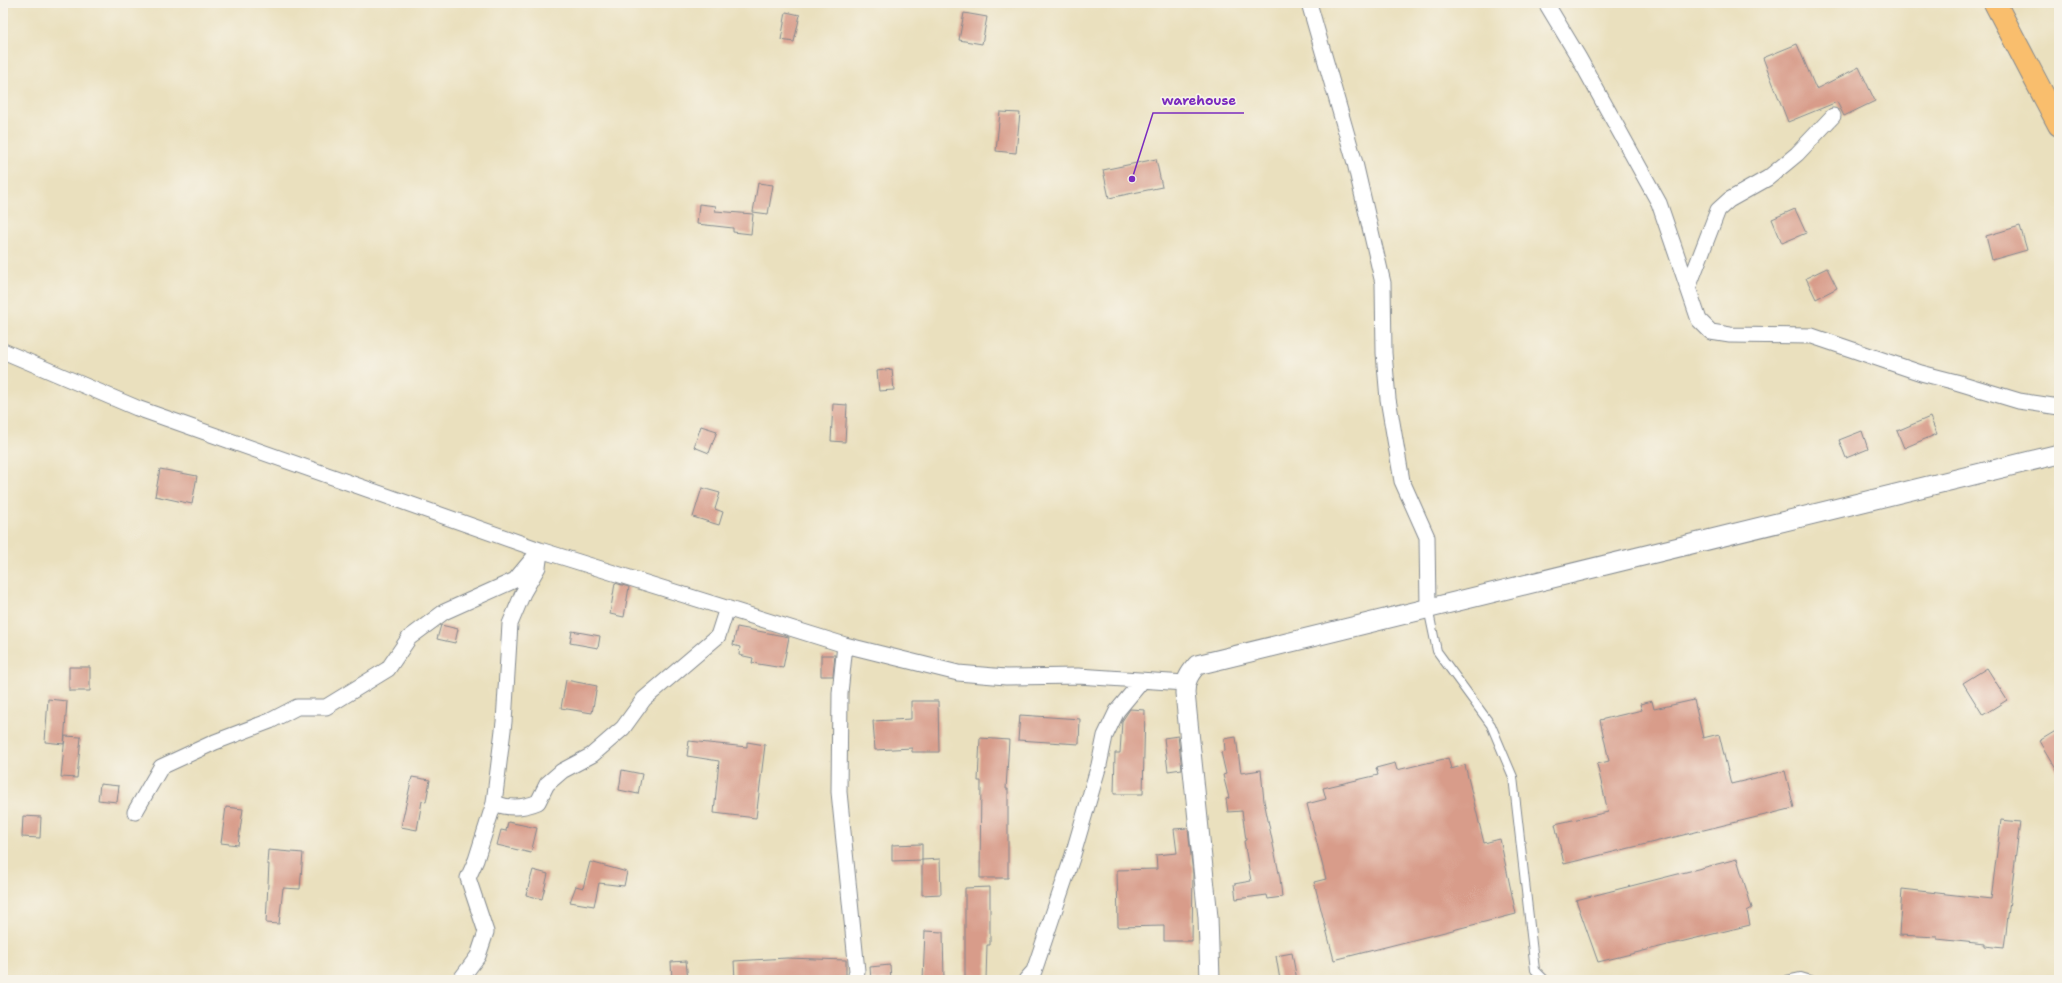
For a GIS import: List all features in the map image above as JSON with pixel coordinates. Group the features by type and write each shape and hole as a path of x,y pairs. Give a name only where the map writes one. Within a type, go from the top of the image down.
{"main road":[{"path":"1996,3 2059,125"}],"street":[{"path":"1309,3 1355,163 1383,283 1384,353 1388,399 1402,481 1427,537 1428,607"},
{"path":"1546,3 1580,58 1659,203 1699,320 1711,332 1730,335 1812,336 1893,365 2019,402 2059,407"},
{"path":"1688,288 1718,210 1729,200 1768,178 1791,158 1833,116"},
{"path":"3,351 137,408 540,550 845,645 958,673 1006,677 1078,676 1185,683"},
{"path":"1210,980 1208,917 1185,683 1197,665 1428,607 2059,454"},
{"path":"460,980 478,956 486,932 468,878 476,860 494,803 504,722 510,624 523,593 538,567 540,550"},
{"path":"135,812 161,767 214,742 270,721 297,707 326,706 388,668 409,638 444,612 515,580 540,550"},
{"path":"494,803 505,808 528,807 538,802 548,784 562,771 592,755 623,728 644,699 718,636 727,608"},
{"path":"845,645 840,693 839,792 857,971 855,980"},
{"path":"1026,980 1034,971 1072,858 1099,765 1105,736 1117,711 1142,681"}],"lane":[{"path":"1428,607 1437,651 1491,726 1513,777 1535,970 1546,980"},
{"path":"1787,980 1801,977 1811,980"}],"building":[{"path":"786,12 800,15 794,42 781,40"},
{"path":"964,13 987,17 982,44 959,40"},
{"path":"1797,44 1816,89 1859,67 1875,101 1844,116 1837,102 1788,122 1763,58"},
{"path":"1000,112 1020,113 1016,153 996,151"},
{"path":"1156,159 1162,187 1109,198 1103,170"},
{"path":"758,183 773,185 768,214 753,212"},
{"path":"699,204 716,206 715,211 753,214 751,234 733,232 733,228 697,224"},
{"path":"1795,209 1806,233 1782,243 1772,219"},
{"path":"2020,226 2027,250 1992,260 1986,236"},
{"path":"1827,268 1837,288 1816,299 1806,278"},
{"path":"892,369 894,390 879,391 877,371"},
{"path":"833,404 847,405 845,442 831,441"},
{"path":"1930,417 1937,434 1904,448 1897,431"},
{"path":"701,426 717,431 709,453 694,447"},
{"path":"1862,431 1868,449 1846,458 1839,440"},
{"path":"160,469 197,476 192,504 155,496"},
{"path":"702,488 720,493 715,509 723,512 719,525 693,517"},
{"path":"615,583 629,587 624,617 610,614"},
{"path":"441,625 458,629 455,643 437,639"},
{"path":"737,627 789,637 783,668 752,663 753,658 739,655 740,647 733,645"},
{"path":"572,631 600,636 598,648 570,643"},
{"path":"821,655 835,655 833,676 821,676"},
{"path":"69,667 90,667 90,691 69,691"},
{"path":"1987,668 2007,700 1983,715 1963,683"},
{"path":"566,680 597,686 592,713 561,708"},
{"path":"48,699 67,701 64,744 45,742"},
{"path":"1694,700 1703,738 1719,734 1731,784 1785,771 1794,808 1564,864 1555,824 1608,812 1597,764 1609,761 1600,720 1642,710 1640,704 1652,701 1654,709"},
{"path":"911,701 938,701 939,752 912,752 912,748 875,750 873,721 911,719"},
{"path":"1130,709 1145,710 1143,794 1114,794 1115,753 1120,753 1122,721"},
{"path":"1020,715 1080,719 1079,744 1018,740"},
{"path":"2059,729 2059,774 2039,741"},
{"path":"65,736 81,737 77,778 61,777"},
{"path":"1178,736 1182,769 1168,771 1164,738"},
{"path":"1236,737 1241,773 1261,770 1264,801 1280,878 1282,897 1268,899 1267,895 1236,899 1234,884 1251,881 1244,841 1246,840 1242,811 1228,812 1226,799 1229,798 1223,775 1226,774 1221,752 1225,751 1224,739"},
{"path":"980,738 1009,740 1006,789 1008,789 1008,878 980,878 981,781 978,781"},
{"path":"689,741 747,747 747,742 765,745 756,818 714,813 719,761 687,756"},
{"path":"1448,758 1451,769 1465,765 1484,843 1500,839 1516,914 1334,960 1314,882 1326,879 1307,804 1326,799 1323,788 1378,775 1376,768 1395,763 1397,770"},
{"path":"622,770 642,774 638,794 619,790"},
{"path":"412,777 430,780 426,802 422,801 417,830 401,827"},
{"path":"100,784 119,786 117,802 98,800"},
{"path":"226,807 243,809 238,845 221,843"},
{"path":"23,816 41,817 40,838 22,837"},
{"path":"2001,820 2020,822 2004,948 1985,946 1985,944 1937,939 1937,937 1899,935 1902,889 1991,899"},
{"path":"508,822 537,828 531,853 497,845 501,830 506,831"},
{"path":"1188,828 1193,874 1192,941 1164,941 1164,926 1118,927 1117,870 1157,869 1156,855 1177,853 1174,829"},
{"path":"922,844 922,860 892,861 892,845"},
{"path":"268,850 303,853 300,889 283,888 279,924 266,923 269,864 267,864"},
{"path":"940,859 941,894 922,895 922,860"},
{"path":"1737,859 1752,908 1747,911 1750,925 1598,962 1576,900"},
{"path":"590,862 627,872 624,886 599,883 594,906 570,902 576,886 583,888"},
{"path":"533,870 548,874 542,899 526,895"},
{"path":"990,887 990,945 987,945 986,980 965,980 965,888"},
{"path":"925,931 943,932 944,980 923,980"},
{"path":"1292,953 1297,980 1280,980 1276,956"},
{"path":"787,958 846,960 846,979 735,980 734,961"},
{"path":"686,961 688,980 672,980 671,962"},
{"path":"890,965 891,980 871,980 870,967"}],"place":[{"name":"warehouse","path":"1132,179"}]}
